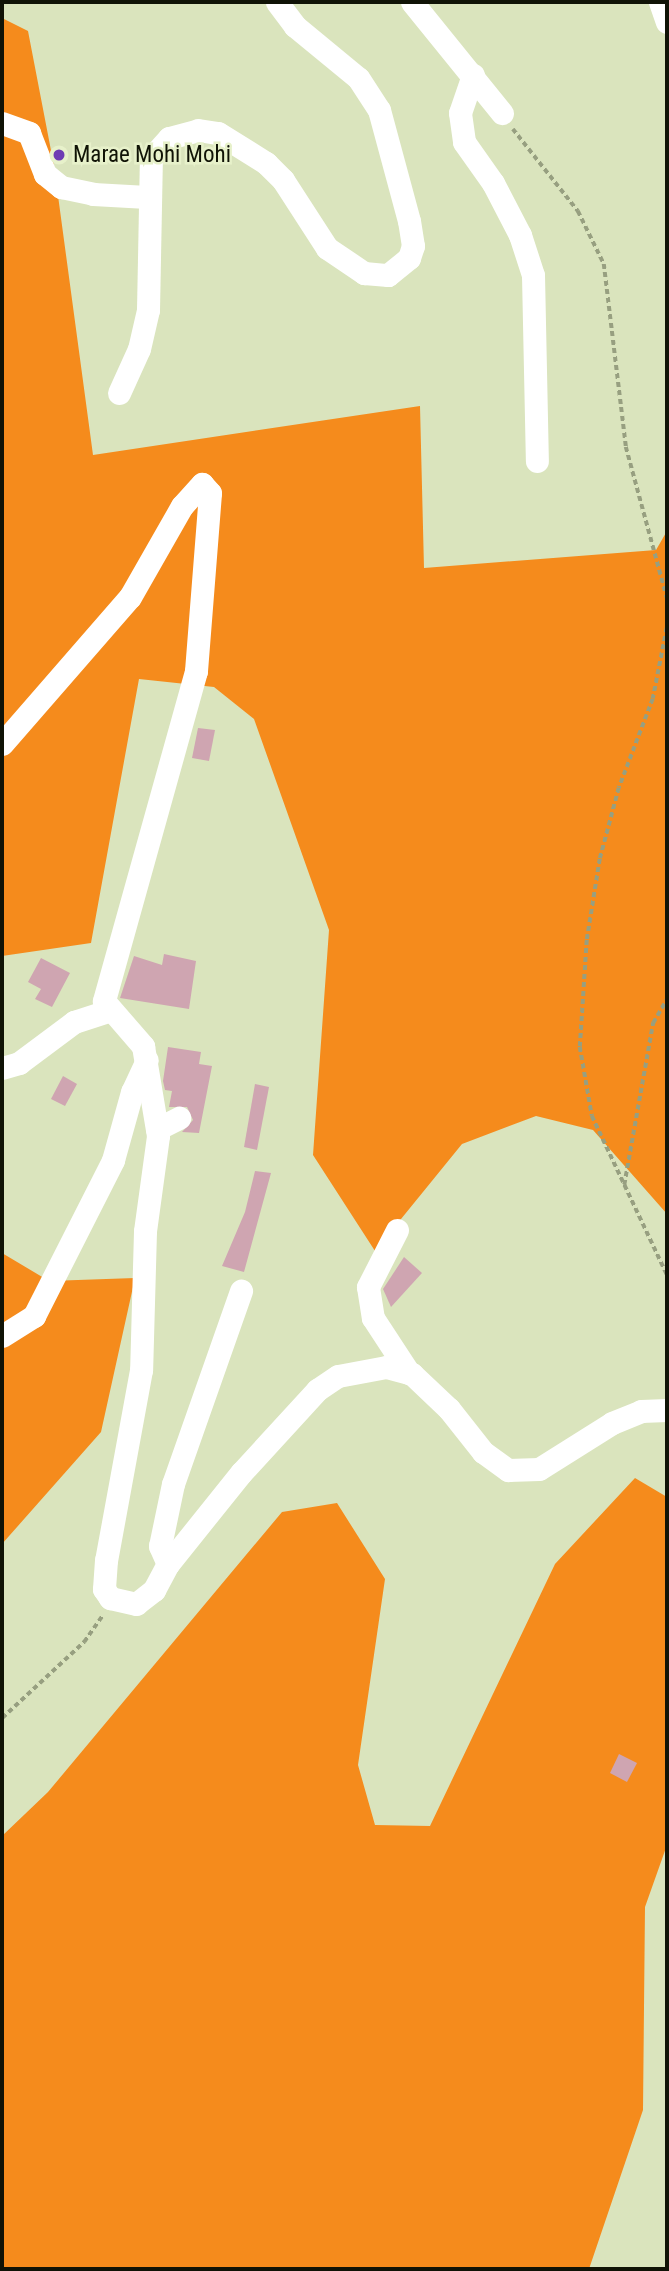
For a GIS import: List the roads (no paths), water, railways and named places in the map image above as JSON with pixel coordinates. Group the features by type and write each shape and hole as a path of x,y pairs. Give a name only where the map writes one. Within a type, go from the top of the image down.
{"street":[{"path":"119,393 139,349 148,310 147,197 151,158 169,138 198,130 218,132 266,163 284,180 327,248 346,264 363,272 388,275 409,258 413,246 409,221 379,110 359,78 295,26 277,2"},
{"path":"412,2 502,113"},
{"path":"660,2 667,22"},
{"path":"472,75 460,113 464,142 504,204 533,275 537,461"},
{"path":"2,122 29,133 45,174 61,187 93,194 147,197"},
{"path":"2,744 130,597 182,506 202,484 210,493 196,671 109,975 104,1001 143,1046 158,1129 145,1231 141,1370 106,1560 104,1589 114,1601 136,1604 154,1590 168,1564 241,1472 317,1390 338,1376 367,1370 395,1367 409,1373"},
{"path":"2,1068 27,1057 74,1022 110,1010"},
{"path":"2,1336 34,1316 113,1160 146,1059"},
{"path":"158,1129 179,1118"},
{"path":"397,1230 368,1287 373,1318 409,1373 449,1409 483,1452 508,1470 539,1469 612,1423 641,1411 667,1410"},
{"path":"168,1564 160,1546 173,1484 241,1291"}],"place":[{"name":"Marae Mohi Mohi","path":"59,155"}]}
